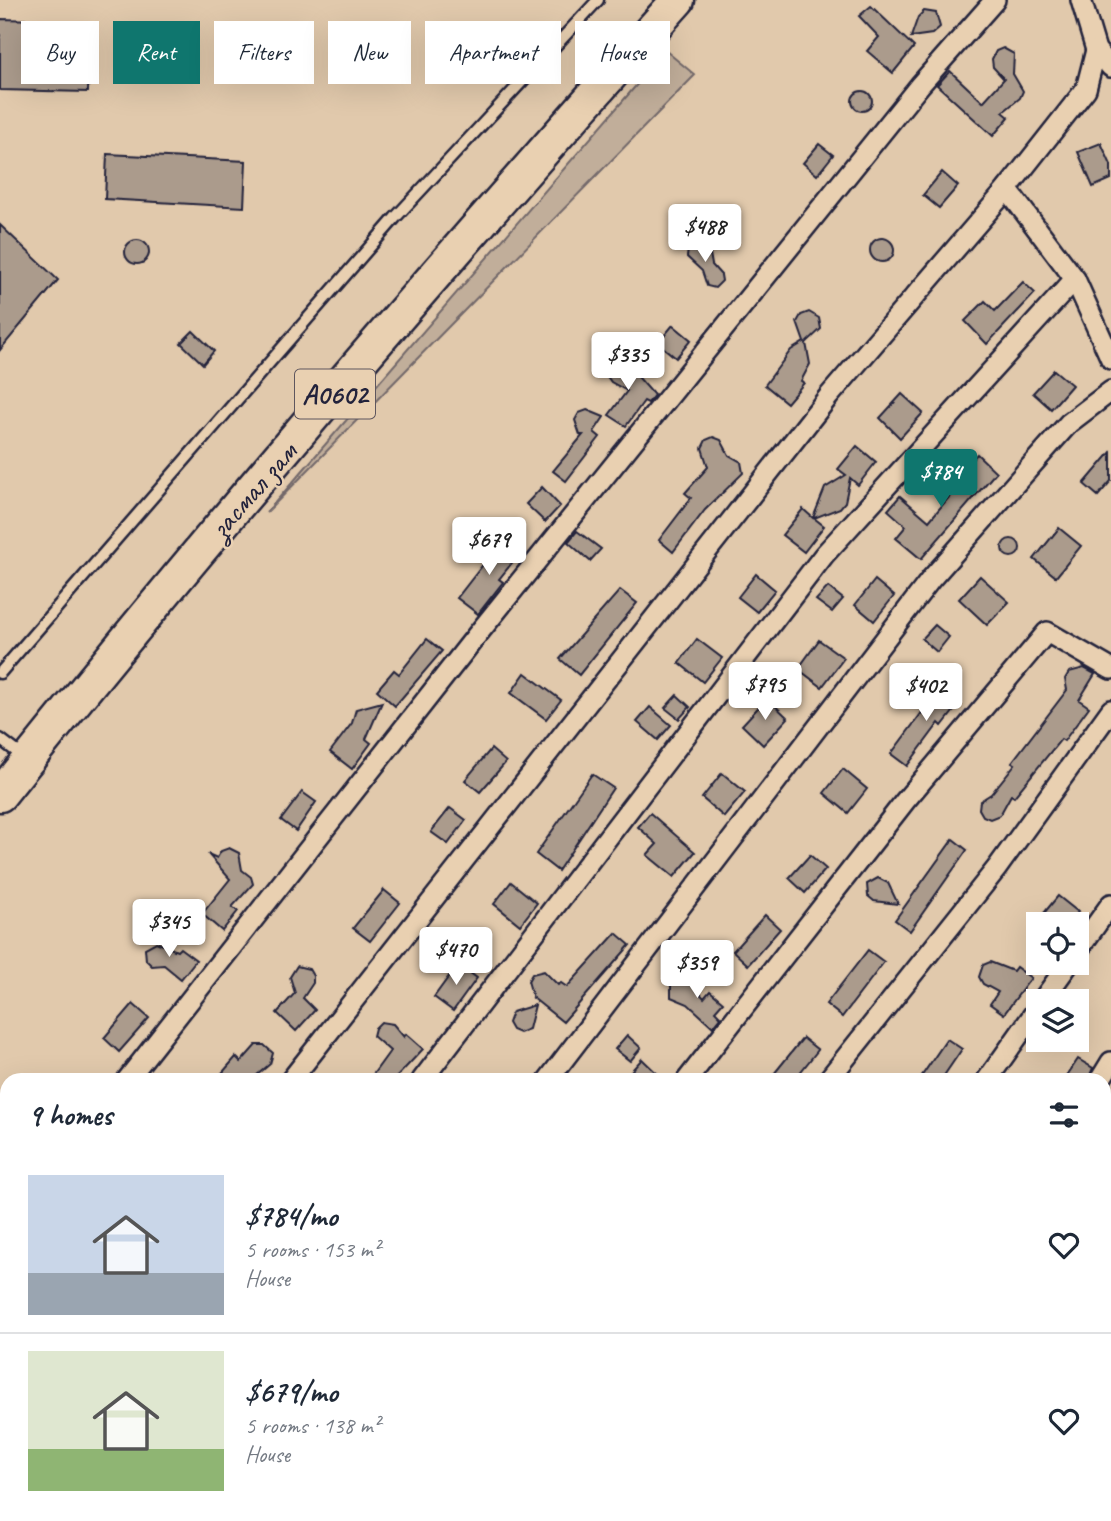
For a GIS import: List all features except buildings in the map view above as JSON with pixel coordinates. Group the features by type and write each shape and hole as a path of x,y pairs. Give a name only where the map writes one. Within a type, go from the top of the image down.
{"highway":[{"name":"засмал зам","path":"0,795 121,644 482,222 678,0"}],"street":[{"path":"133,1073 607,473 920,85 995,0"},
{"path":"1081,0 1096,50 1111,67"},
{"path":"297,1073 829,396 1007,189 1086,89 1096,50"},
{"path":"1007,189 1075,279 1111,359"},
{"path":"427,1073 824,555 1075,279"},
{"path":"553,1073 931,579 1069,423 1111,391"},
{"path":"692,1073 905,801 1047,632 1111,669"},
{"path":"834,1073 997,867 1111,710"},
{"path":"1089,935 1111,904"},
{"path":"992,1073 1026,1025"}],"lane":[{"path":"0,673 395,218 598,0"},
{"path":"0,739 28,760"}],"shaded area":[{"path":"670,54 695,75 266,513 637,84 670,84"}]}
